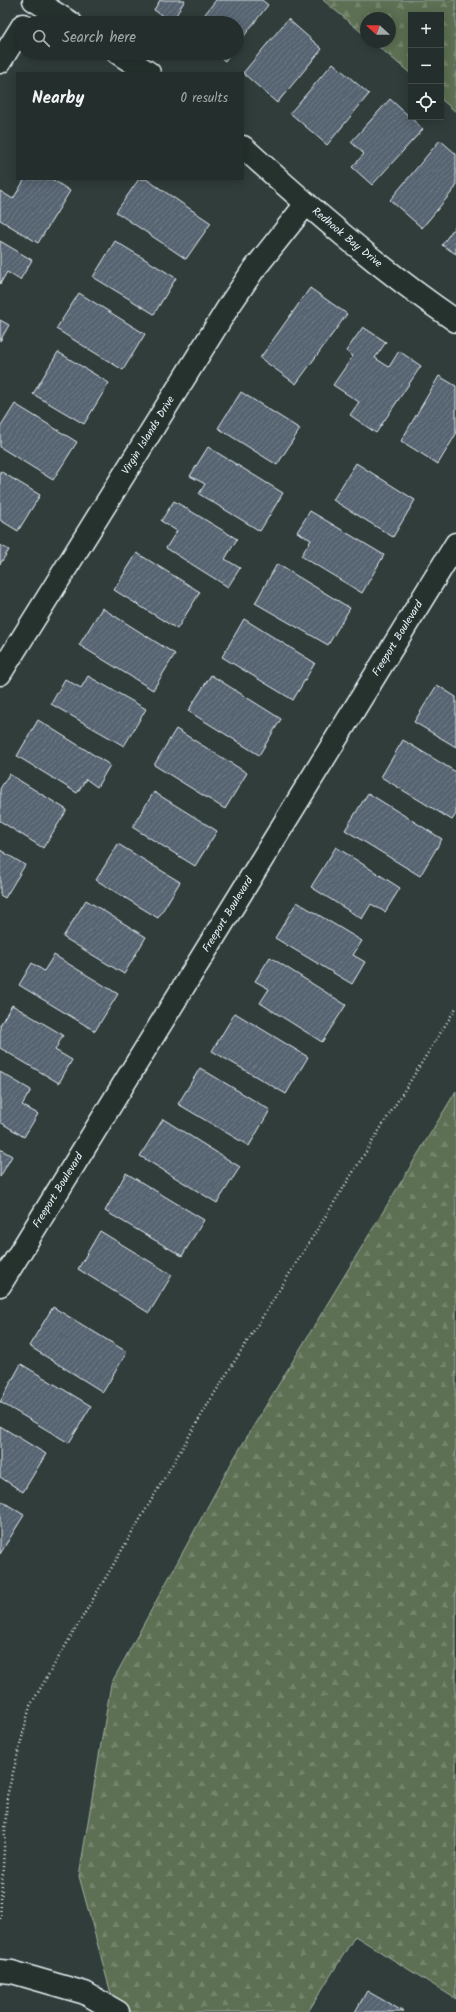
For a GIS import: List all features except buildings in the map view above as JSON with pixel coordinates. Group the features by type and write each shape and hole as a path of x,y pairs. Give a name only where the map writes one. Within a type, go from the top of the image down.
{"street":[{"path":"28,16 36,1 59,16"},
{"path":"0,62 16,37"},
{"path":"129,60 147,72"},
{"name":"Redhook Bay Drive","path":"244,149 306,204 399,280 456,321"},
{"name":"Virgin Islands Drive","path":"0,674 229,306 252,272 306,204"},
{"name":"Freeport Boulevard","path":"0,1285 456,544"},
{"path":"0,1971 12,1972 85,1993 118,2012"}],"path":[{"path":"0,1919 7,1796 30,1706 211,1399 456,1008"}],"green space":[{"path":"323,0 456,0 456,112 444,102 444,12 408,12 408,71 380,48 396,48 396,12 360,12 360,31"},
{"path":"456,1091 456,1999 355,1936 308,2012 116,2012 79,1876 111,1684 233,1460"}]}
